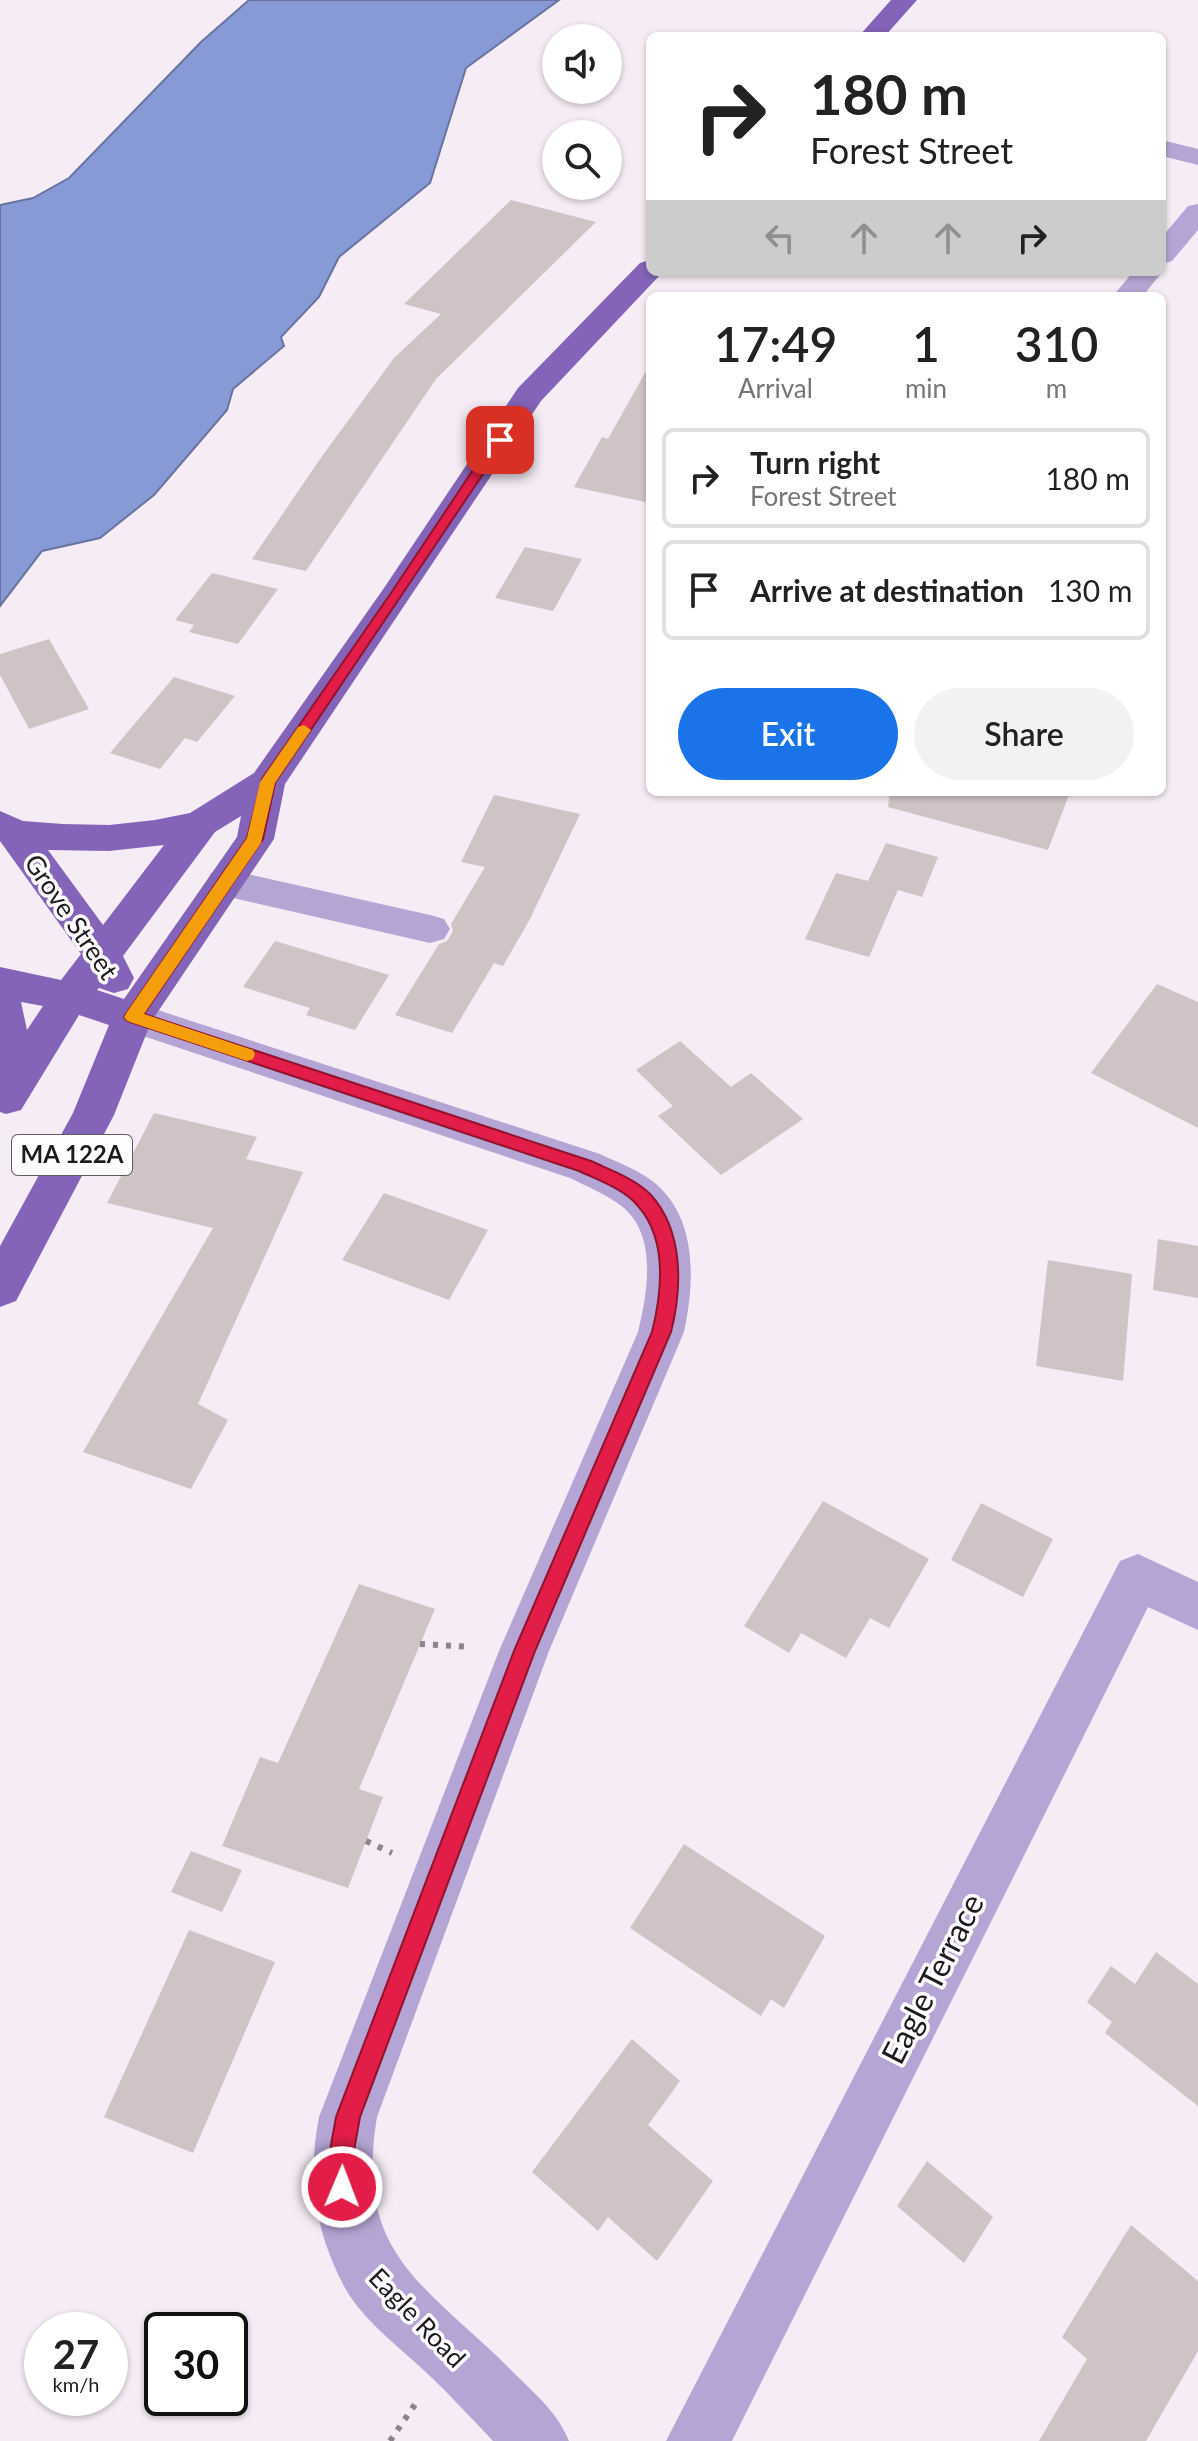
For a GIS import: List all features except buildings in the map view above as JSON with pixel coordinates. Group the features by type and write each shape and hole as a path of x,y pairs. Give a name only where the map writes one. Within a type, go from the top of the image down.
{"main road":[{"path":"875,32 905,0"},
{"path":"133,1017 255,839 267,782 396,596 529,395 646,273"},
{"path":"7,829 104,840 171,832 202,823 267,782"},
{"path":"4,1106 70,997 202,823"},
{"name":"Grove Street","path":"7,829 102,953 133,1017"},
{"name":"Grove Street","path":"0,982 70,997 133,1017"},
{"path":"0,997 8,1054 4,1106"},
{"name":"MA 122A","path":"0,1288 93,1115 133,1017"}],"street":[{"path":"1166,149 1198,157"},
{"path":"1166,250 1198,212"},
{"path":"1131,292 1145,276"},
{"path":"225,883 430,929"},
{"name":"Eagle Road","path":"133,1017 585,1166 627,1187 645,1201 666,1246 672,1282 661,1332 524,1651 348,2117 341,2156 348,2218 357,2247 378,2284 537,2441"},
{"name":"Eagle Terrace","path":"698,2441 1138,1577 1198,1607"}],"water":[{"path":"249,0 559,0 466,68 430,183 339,257 319,297 281,337 284,346 233,389 227,410 154,495 100,538 42,551 0,606 0,205 33,198 69,178 201,42"}],"slow traffic":[{"path":"247,1054 133,1017 255,839 267,782 304,730"}],"route":[{"path":"342,2187 341,2156 348,2117 524,1651 661,1332 670,1300 670,1264 661,1230 645,1201 627,1187 585,1166 133,1017 255,839 267,782 500,440"}]}
